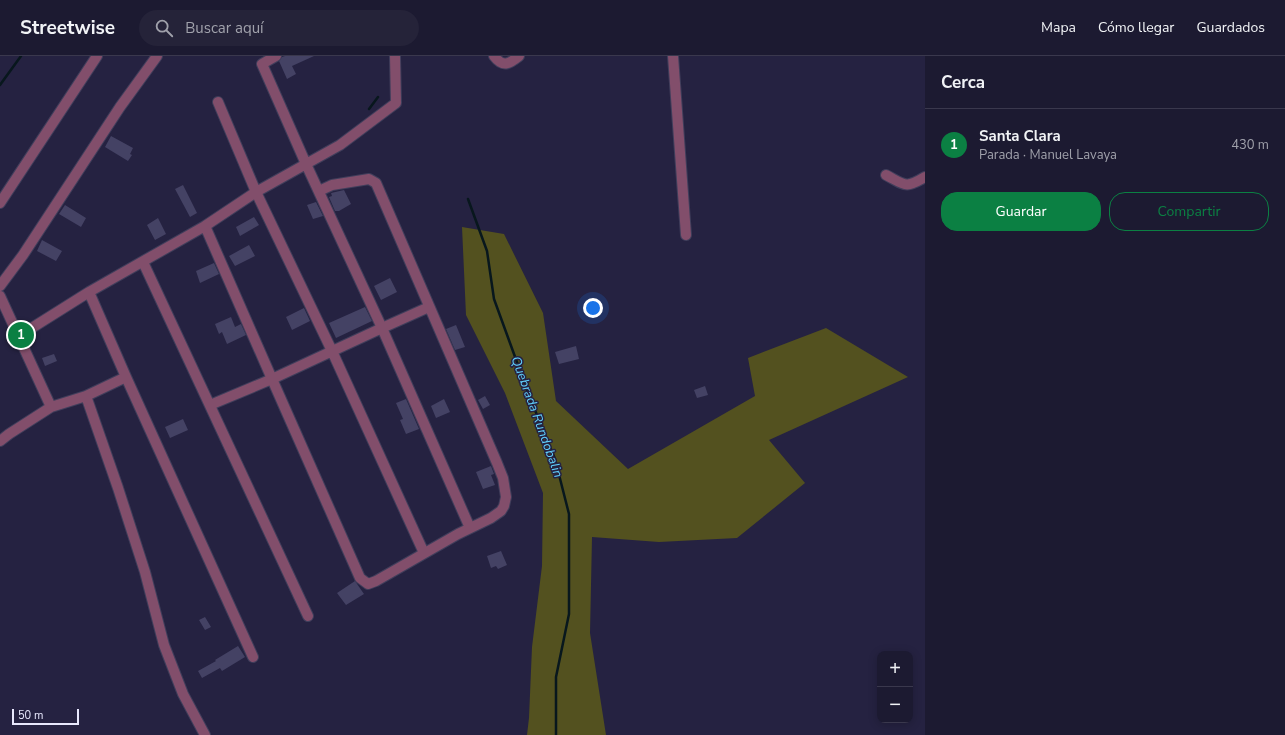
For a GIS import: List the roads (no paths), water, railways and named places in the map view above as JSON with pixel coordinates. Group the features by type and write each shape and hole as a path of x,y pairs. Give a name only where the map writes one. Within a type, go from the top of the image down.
{"street":[{"path":"0,203 97,56"},
{"path":"0,286 23,255 120,107 157,56"},
{"path":"276,56 260,60 306,164 382,328 470,528"},
{"path":"19,336 89,292 205,226 256,192 340,145 396,103 395,56"},
{"path":"494,56 498,61 504,64 510,63 519,56"},
{"path":"673,56 686,235"},
{"path":"218,102 256,192 332,351 424,553"},
{"path":"886,175 906,185 912,185 925,177"},
{"path":"205,226 360,578 368,584 502,512 506,497 503,478 478,417 429,308 376,183 369,179 332,185 319,191"},
{"path":"143,262 308,616"},
{"path":"89,292 253,657"},
{"path":"0,296 51,407"},
{"path":"210,405 272,379 429,308"},
{"path":"0,441 51,407 86,396 126,377"},
{"path":"86,396 145,572 164,645 183,694 205,735"}],"waterway":[{"path":"0,85 21,56"},
{"path":"369,109 378,97"},
{"name":"Quebrada Rundobalin","path":"468,199 487,251 494,299 530,398 555,459 569,514 569,614 556,677 556,735"}],"place":[{"name":"Santa Clara","path":"21,335"}]}
